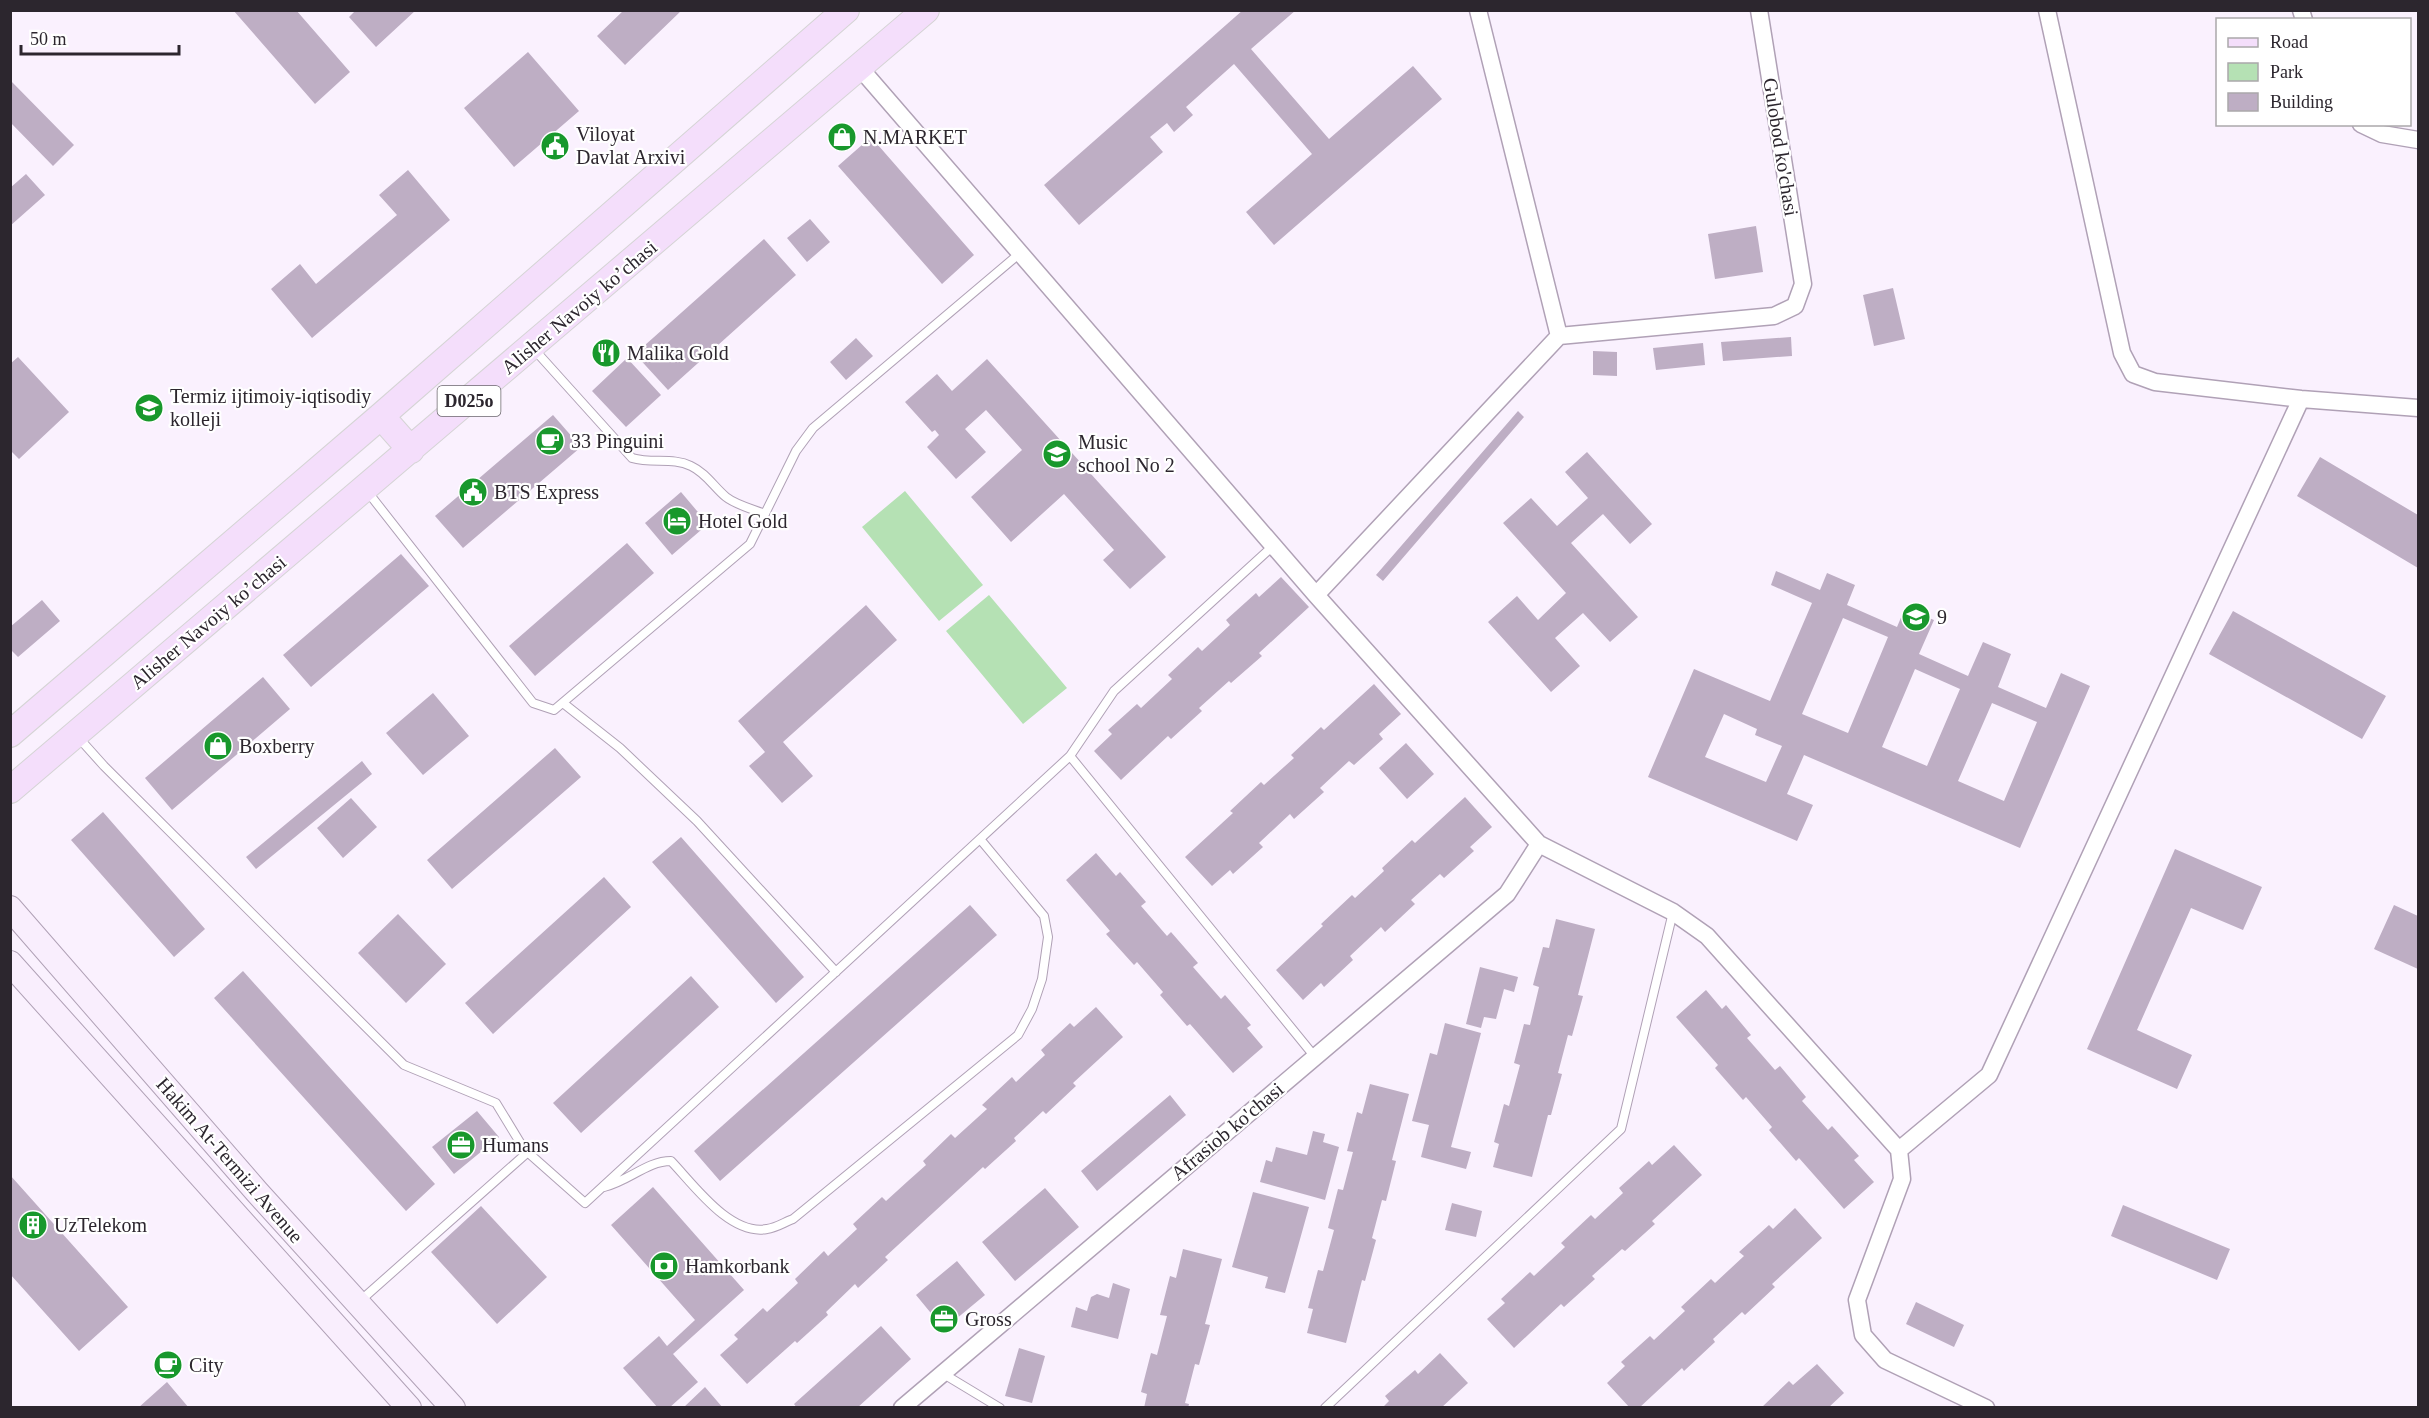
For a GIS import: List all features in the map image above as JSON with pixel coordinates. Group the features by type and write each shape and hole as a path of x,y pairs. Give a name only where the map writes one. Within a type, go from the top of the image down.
{"main road":[{"path":"10,734 381,416 846,10"},
{"name":"Alisher Navoiy ko’chasi","path":"10,790 926,10"},
{"path":"381,416 411,450"},
{"name":"Hakim At-Termizi Avenue","path":"10,908 257,1192 453,1407"},
{"name":"Hakim At-Termizi Avenue","path":"10,963 409,1407"}],"street":[{"path":"1316,595 1559,336 1478,10"},
{"name":"Gulobod ko'chasi","path":"1559,336 1774,316 1796,306 1803,284 1759,10"},
{"path":"2047,10 2122,353 2133,375 2155,382 2301,399 2418,408"},
{"path":"860,68 1273,546 1539,844 1673,912 1707,936 1899,1150 1902,1179 1857,1300 1863,1335 1885,1360 1986,1407"},
{"path":"2365,126 2382,134 2418,140"},
{"path":"1899,1150 1989,1075 2301,399"},
{"name":"Afrasiob ko'chasi","path":"902,1407 1507,894 1539,844"}],"lane":[{"path":"366,488 533,703 554,710 750,544 795,451 813,428 1019,254"},
{"path":"532,347 632,458 653,462 677,460 693,466 702,472 729,500 765,514"},
{"path":"76,735 104,766 404,1065 496,1102 528,1152 585,1203 1070,756 1114,692 1273,546"},
{"path":"563,703 620,748 697,821 836,972"},
{"path":"1070,756 1315,1057"},
{"path":"601,1188 621,1183 660,1161 671,1161 714,1207 731,1220 751,1230 768,1229 793,1219 1018,1035 1032,1009 1042,980 1048,937 1044,916 980,839"},
{"path":"1325,1407 1621,1130 1673,912"},
{"path":"358,1303 528,1152"},
{"path":"942,1373 1000,1407"}],"green space":[{"path":"905,491 983,585 939,621 862,527"},
{"path":"989,595 1067,688 1023,724 946,631"}],"building":[{"path":"233,10 296,10 350,72 315,104"},
{"path":"356,10 416,10 376,47 349,17"},
{"path":"624,10 682,10 625,65 597,36"},
{"path":"1243,10 1296,10 1251,49 1329,139 1413,66 1442,99 1274,245 1246,212 1312,154 1234,64 1186,107 1193,115 1174,132 1167,123 1150,137 1163,152 1079,225 1044,185"},
{"path":"528,52 579,111 514,167 464,108"},
{"path":"10,80 74,145 53,166 10,122"},
{"path":"871,137 974,255 942,284 838,166"},
{"path":"408,170 450,220 312,338 271,289 300,264 316,284 397,215 379,195"},
{"path":"26,174 45,195 10,226 10,188"},
{"path":"810,219 830,242 807,262 787,238"},
{"path":"1756,226 1763,272 1715,279 1708,234"},
{"path":"764,239 796,275 668,390 635,354"},
{"path":"1893,288 1905,339 1874,346 1863,295"},
{"path":"1791,337 1792,356 1723,361 1721,342"},
{"path":"856,338 873,356 846,380 830,362"},
{"path":"1703,343 1705,365 1656,370 1653,348"},
{"path":"1593,351 1617,352 1617,376 1593,375"},
{"path":"18,357 69,412 19,459 10,450 10,364"},
{"path":"627,358 661,395 626,427 592,391"},
{"path":"987,359 1166,557 1130,589 1103,560 1114,550 1064,494 1011,542 971,497 1022,450 986,410 965,429 986,452 956,479 927,447 939,435 935,430 932,432 905,402 937,374 952,391"},
{"path":"1518,411 1524,417 1383,581 1376,575"},
{"path":"553,415 581,447 463,548 435,516"},
{"path":"1587,452 1652,524 1630,544 1603,514 1571,543 1638,617 1610,642 1583,613 1555,638 1580,666 1551,692 1488,622 1517,596 1538,620 1566,593 1503,523 1531,498 1557,526 1588,498 1565,472"},
{"path":"2320,457 2418,515 2418,568 2297,496"},
{"path":"681,492 708,524 672,555 645,523"},
{"path":"627,543 654,573 535,676 509,646"},
{"path":"401,554 429,586 311,687 283,655"},
{"path":"1776,571 1820,590 1827,573 1855,585 1847,605 1897,627 1905,608 1934,620 1919,654 1968,676 1983,642 2011,654 1998,687 2046,708 2061,673 2090,686 2020,848 1804,755 1787,794 1813,805 1797,841 1648,777 1694,669 1770,701 1812,603 1771,585","holes":["1843,618 1888,637 1848,733 1802,714","1915,669 1960,689 1927,766 1882,747","1992,703 2037,722 2004,801 1958,781","1724,714 1757,729 1755,735 1782,746 1766,782 1705,757"]},
{"path":"1281,577 1309,607 1259,653 1262,656 1231,683 1229,681 1199,708 1202,711 1171,739 1168,736 1121,780 1094,751 1112,734 1108,730 1137,704 1141,708 1172,679 1168,675 1198,647 1202,651 1230,625 1226,620 1256,593 1259,597"},
{"path":"42,600 60,621 18,657 10,649 10,627"},
{"path":"866,605 897,640 783,742 813,776 782,803 749,766 765,752 738,721"},
{"path":"2233,611 2386,696 2362,739 2209,654"},
{"path":"263,677 290,709 172,810 145,778"},
{"path":"1374,684 1401,714 1379,734 1383,739 1354,765 1349,761 1320,788 1324,792 1294,819 1290,814 1259,843 1263,847 1233,874 1230,870 1212,886 1185,857 1233,813 1230,811 1261,782 1264,785 1294,758 1291,755 1321,727 1324,730"},
{"path":"433,693 469,736 423,775 386,733"},
{"path":"1406,743 1434,774 1407,799 1379,768"},
{"path":"555,748 581,777 452,889 427,860"},
{"path":"362,761 372,774 256,869 246,857"},
{"path":"1465,797 1492,827 1470,847 1474,851 1444,878 1440,874 1411,900 1415,904 1385,932 1381,927 1350,956 1353,960 1324,987 1321,983 1303,1000 1276,970 1352,895 1355,898 1384,871 1382,868 1412,840 1415,843"},
{"path":"351,798 377,827 343,858 317,828"},
{"path":"103,812 205,929 174,957 71,840"},
{"path":"681,837 804,977 776,1003 652,862"},
{"path":"2175,849 2262,887 2243,930 2191,908 2137,1030 2192,1055 2177,1089 2087,1049"},
{"path":"1096,853 1116,876 1120,872 1146,902 1141,906 1167,936 1171,932 1198,963 1193,967 1221,999 1225,995 1251,1025 1247,1028 1263,1047 1233,1073 1190,1024 1187,1026 1160,995 1163,992 1137,962 1134,965 1106,934 1110,931 1066,880"},
{"path":"604,877 631,907 493,1034 465,1003"},
{"path":"970,905 997,935 720,1181 694,1151"},
{"path":"2394,905 2418,916 2418,969 2374,949"},
{"path":"398,914 446,964 406,1003 358,953"},
{"path":"1556,919 1595,929 1578,995 1583,996 1572,1036 1568,1035 1558,1073 1562,1074 1551,1115 1548,1115 1532,1177 1493,1167 1499,1144 1494,1142 1504,1104 1509,1106 1520,1065 1514,1063 1524,1024 1530,1025 1539,987 1533,985 1543,947 1549,948"},
{"path":"1480,967 1518,977 1514,992 1504,989 1496,1019 1484,1017 1481,1028 1466,1024"},
{"path":"243,971 435,1184 406,1211 214,998"},
{"path":"691,976 719,1007 581,1133 553,1103"},
{"path":"1706,990 1722,1009 1726,1005 1751,1035 1747,1038 1775,1070 1780,1066 1806,1097 1802,1101 1828,1130 1832,1126 1859,1156 1854,1160 1874,1182 1844,1209 1799,1158 1796,1161 1769,1130 1772,1127 1746,1097 1743,1100 1715,1068 1718,1065 1676,1017"},
{"path":"1096,1007 1123,1037 1073,1083 1076,1086 1046,1114 1043,1111 1014,1138 1016,1141 985,1169 983,1167 885,1257 888,1260 858,1288 855,1284 826,1312 828,1315 747,1384 720,1355 738,1339 734,1335 763,1308 767,1312 798,1283 795,1279 824,1251 828,1256 857,1229 853,1224 882,1197 886,1201 926,1165 923,1161 951,1134 955,1138 987,1109 982,1105 1012,1077 1016,1082 1045,1055 1041,1050 1070,1023 1074,1027"},
{"path":"1445,1023 1481,1033 1451,1147 1471,1152 1466,1169 1421,1157 1429,1125 1412,1121 1430,1053 1437,1055"},
{"path":"1370,1084 1409,1094 1392,1160 1396,1161 1386,1201 1382,1200 1372,1238 1376,1240 1365,1281 1362,1280 1346,1343 1307,1333 1313,1309 1308,1308 1318,1270 1323,1271 1334,1230 1328,1228 1338,1189 1343,1190 1353,1152 1347,1151 1357,1112 1362,1114"},
{"path":"1170,1095 1186,1115 1097,1191 1081,1171"},
{"path":"477,1111 499,1137 454,1174 432,1147"},
{"path":"1313,1131 1325,1134 1323,1142 1339,1147 1325,1200 1260,1182 1266,1160 1272,1162 1276,1147 1307,1155"},
{"path":"1674,1145 1702,1175 1652,1221 1655,1224 1625,1251 1622,1249 1592,1276 1595,1279 1564,1307 1561,1304 1514,1348 1487,1319 1505,1303 1501,1299 1530,1272 1534,1276 1565,1247 1561,1243 1591,1215 1595,1219 1623,1193 1619,1188 1649,1161 1652,1165"},
{"name":"UzTelekom","path":"10,1175 128,1307 79,1351 10,1274"},
{"path":"653,1187 744,1290 673,1354 698,1382 669,1408 658,1408 623,1368 659,1336 667,1346 695,1320 611,1225"},
{"path":"1045,1188 1079,1227 1015,1281 982,1242"},
{"path":"1253,1192 1309,1207 1285,1293 1265,1288 1268,1277 1232,1267"},
{"path":"1452,1203 1482,1211 1476,1237 1445,1230"},
{"path":"2123,1205 2230,1249 2217,1280 2111,1236"},
{"path":"481,1206 547,1277 497,1324 431,1252"},
{"path":"1795,1208 1822,1238 1772,1284 1775,1287 1745,1315 1742,1312 1713,1339 1715,1342 1684,1371 1682,1368 1639,1408 1630,1408 1607,1383 1625,1366 1621,1362 1650,1336 1654,1340 1685,1311 1681,1307 1711,1279 1715,1283 1744,1256 1739,1252 1769,1225 1773,1229"},
{"path":"1183,1249 1222,1259 1205,1324 1210,1325 1199,1365 1195,1364 1185,1403 1189,1404 1188,1408 1144,1408 1147,1394 1141,1392 1151,1353 1157,1355 1167,1316 1160,1315 1170,1276 1176,1278"},
{"path":"957,1261 985,1295 944,1329 916,1295"},
{"path":"1113,1283 1130,1289 1118,1339 1071,1327 1076,1307 1087,1311 1091,1297 1097,1294 1109,1298"},
{"path":"1916,1302 1964,1325 1954,1347 1906,1324"},
{"path":"881,1326 911,1359 857,1408 797,1408 794,1404"},
{"path":"1019,1348 1045,1356 1032,1403 1005,1396"},
{"path":"1440,1353 1468,1383 1441,1408 1382,1408 1389,1401 1385,1396 1415,1370 1418,1374"},
{"path":"1817,1364 1844,1393 1828,1408 1761,1408 1789,1381 1793,1385"},
{"path":"167,1382 189,1408 138,1408"},
{"path":"705,1387 723,1408 683,1408"}],"place":[{"name":"N.MARKET","path":"842,137"},
{"name":"Viloyat Davlat Arxivi","path":"555,146"},
{"name":"Malika Gold","path":"606,353"},
{"name":"Termiz ijtimoiy-iqtisodiy kolleji","path":"149,408"},
{"name":"33 Pinguini","path":"550,441"},
{"name":"Music school No 2","path":"1057,454"},
{"name":"BTS Express","path":"473,492"},
{"name":"Hotel Gold","path":"677,521"},
{"name":"9","path":"1916,617"},
{"name":"Boxberry","path":"218,746"},
{"name":"Humans","path":"461,1145"},
{"name":"UzTelekom","path":"33,1225"},
{"name":"Hamkorbank","path":"664,1266"},
{"name":"Gross","path":"944,1319"},
{"name":"City","path":"168,1365"}]}
